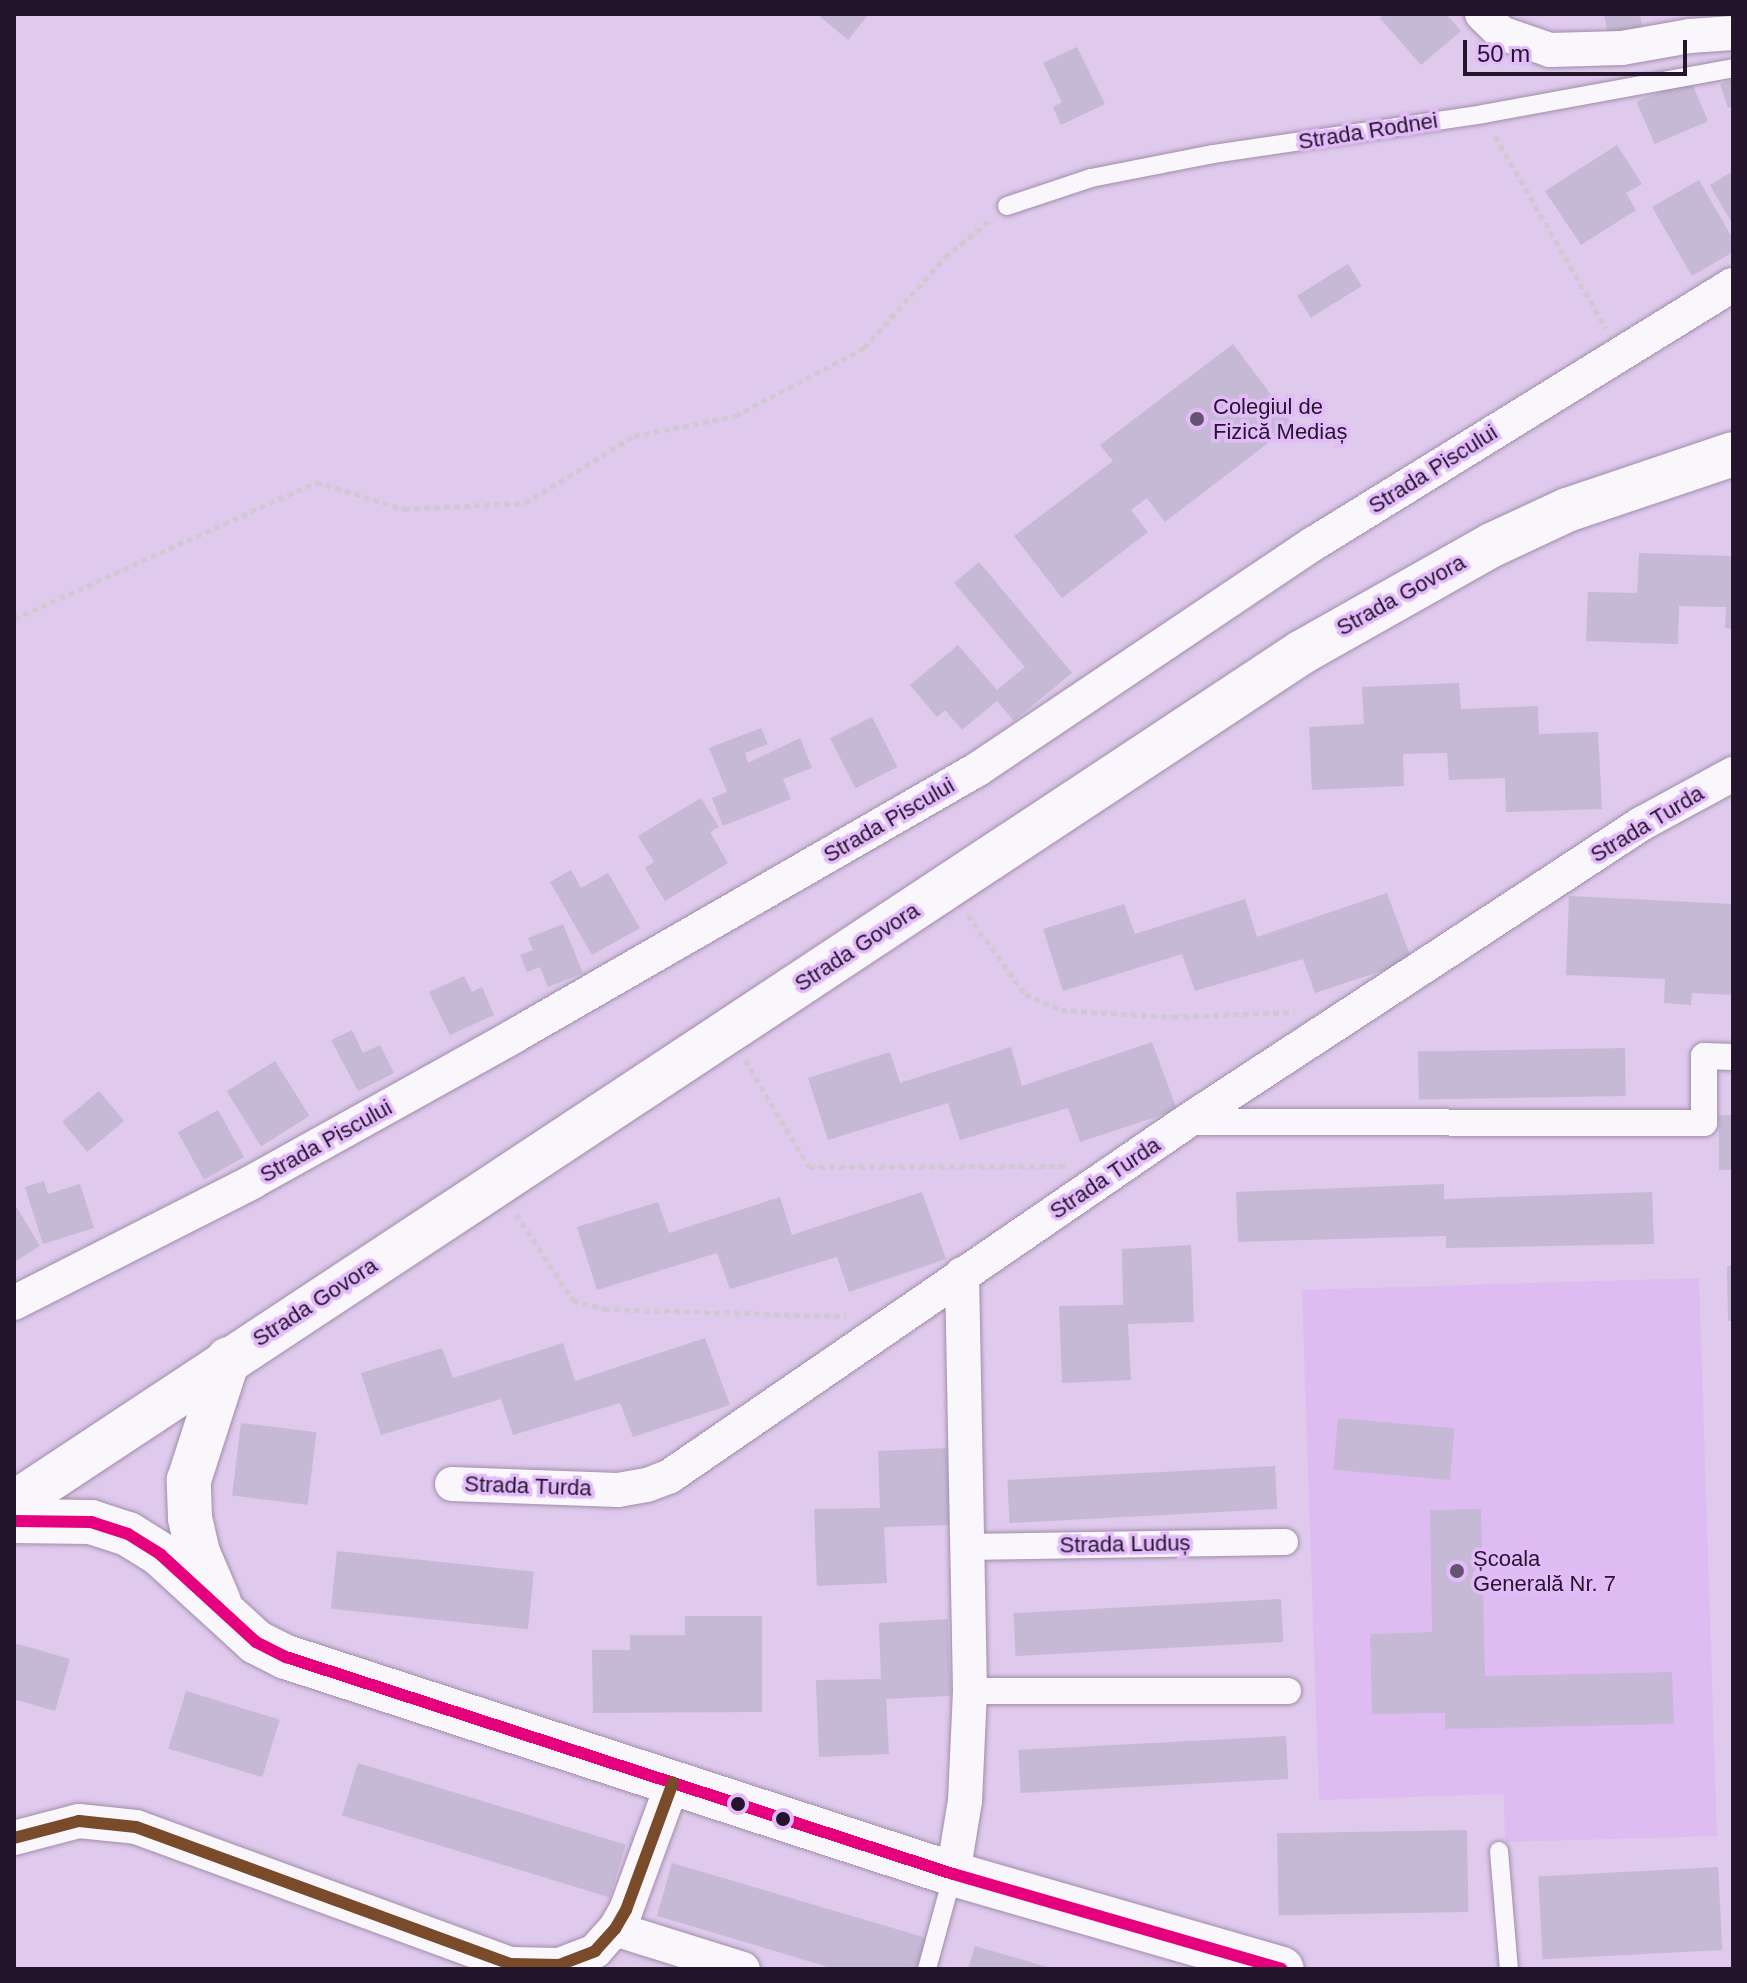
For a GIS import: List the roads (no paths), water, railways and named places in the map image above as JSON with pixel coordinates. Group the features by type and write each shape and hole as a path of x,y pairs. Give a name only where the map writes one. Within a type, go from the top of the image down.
{"main road":[{"name":"Strada Govora","path":"14,1503 1302,652 1414,586 1567,510 1733,454"},
{"path":"228,1359 189,1480 190,1518 198,1553 230,1621"},
{"path":"14,1521 91,1522 128,1534 161,1555 256,1642 286,1657 953,1874 1276,1968"}],"street":[{"path":"1482,14 1501,33 1550,50 1622,48 1733,33"},
{"name":"Strada Piscului","path":"14,1303 252,1182 978,769 1313,544 1733,285"},
{"name":"Strada Turda","path":"452,1484 618,1490 647,1485 670,1476 1186,1122 1641,824 1733,774"},
{"path":"1186,1122 1704,1123 1704,1056 1733,1057"},
{"path":"953,1874 965,1801 970,1691 964,1547 962,1274"},
{"name":"Strada Luduș","path":"964,1547 1285,1542"},
{"path":"970,1691 1288,1691"},
{"path":"14,1838 79,1821 136,1827 511,1964 559,1965 595,1951 615,1929 626,1910 673,1782"},
{"path":"615,1929 743,1969"}],"lane":[{"name":"Strada Rodnei","path":"1007,206 1107,175 1213,154 1483,114 1733,68"},
{"path":"1499,1851 1509,1969"},
{"path":"927,1969 953,1874"}],"place":[{"name":"Colegiul de Fizică Mediaș","path":"1197,419"},
{"name":"Școala Generală Nr. 7","path":"1457,1571"}]}
